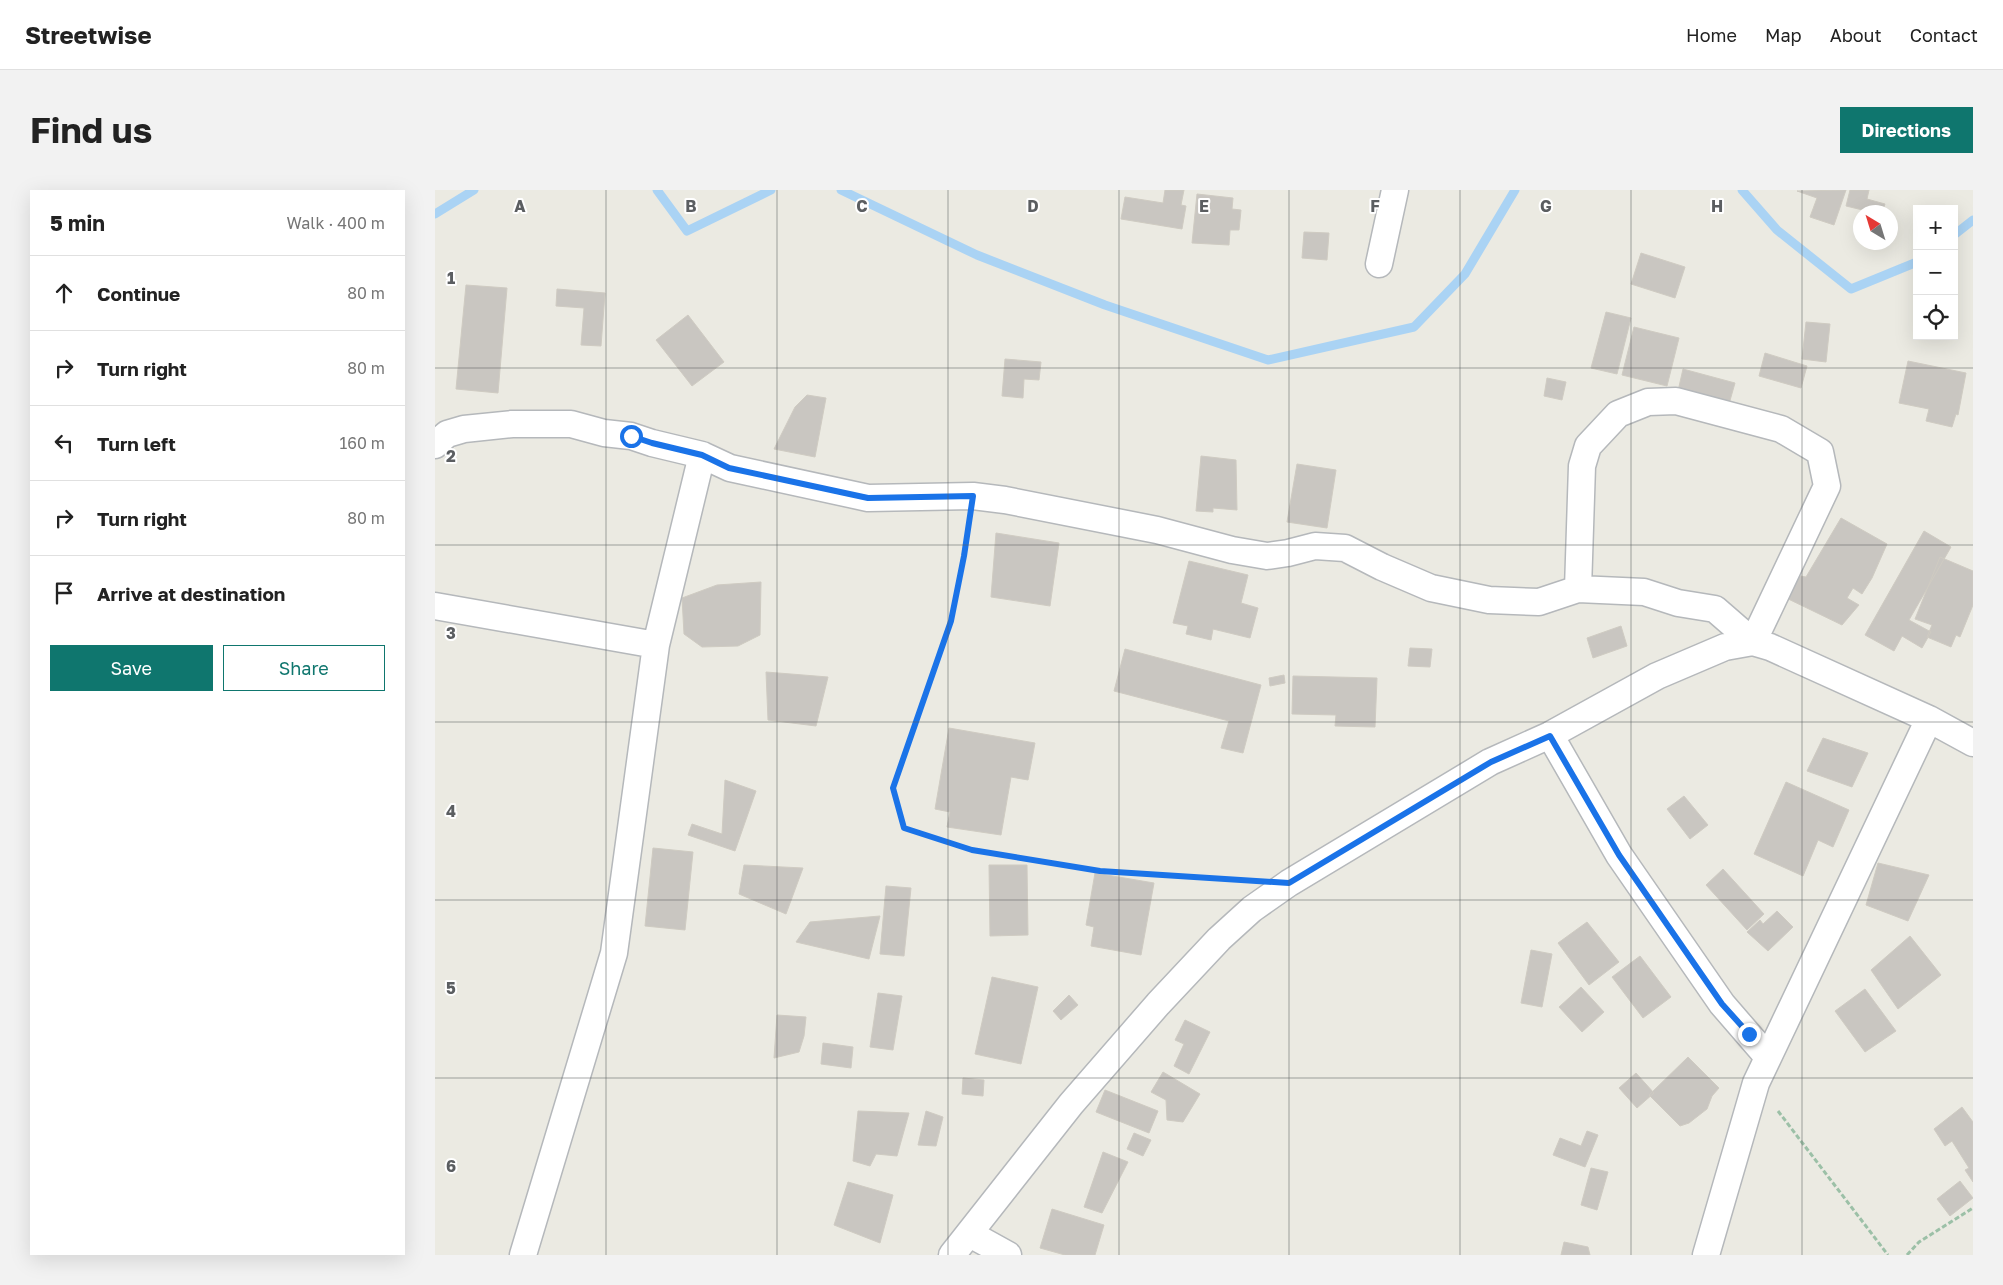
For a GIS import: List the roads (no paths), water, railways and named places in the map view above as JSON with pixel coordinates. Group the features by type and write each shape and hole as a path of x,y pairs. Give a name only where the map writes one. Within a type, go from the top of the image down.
{"street":[{"path":"1379,264 1395,190"},
{"path":"1577,589 1582,466 1588,446 1618,414 1648,402 1676,401 1781,429 1820,452 1827,486 1753,642"},
{"path":"435,445 447,434 464,429 512,424 571,424 604,434 631,436 702,455 729,468 868,498 973,496 1033,505 1157,530 1231,550 1267,556 1315,546 1345,548 1382,567 1431,588 1489,600 1539,602 1577,589 1644,592 1678,603 1715,608 1753,642 1770,647 1929,719 1973,742"},
{"path":"523,1255 614,953 656,646 702,455"},
{"path":"435,606 656,646"},
{"path":"952,1255 1071,1104 1158,1004 1219,939 1252,909 1289,883 1491,762 1550,736 1657,676 1725,647 1753,642"},
{"path":"1706,1255 1756,1083 1767,1056 1929,719"},
{"path":"1550,736 1619,855 1722,1004 1767,1056"},
{"path":"970,1234 1008,1255"}],"waterway":[{"path":"435,214 474,190"},
{"path":"657,190 687,231 771,190"},
{"path":"841,190 977,255 1105,305 1268,360 1414,327 1465,274 1515,190"},
{"path":"1742,190 1777,230 1851,289 1913,264"},
{"path":"1958,232 1973,220"}]}
